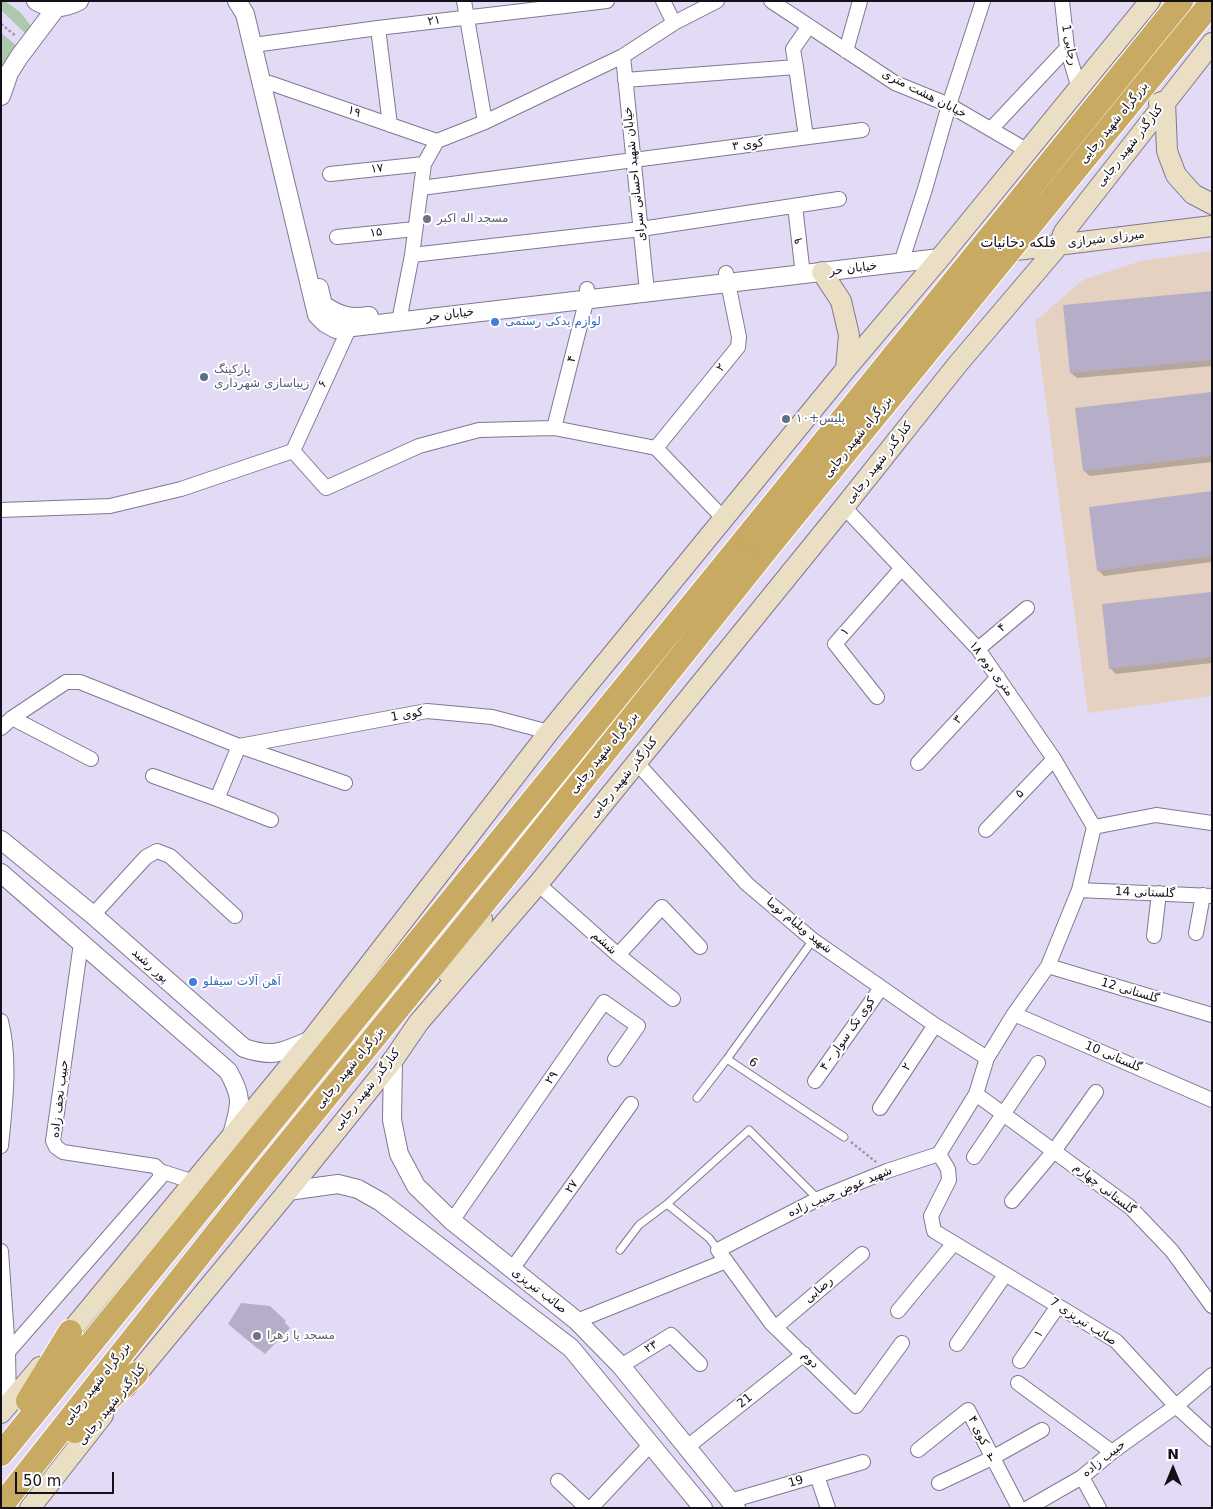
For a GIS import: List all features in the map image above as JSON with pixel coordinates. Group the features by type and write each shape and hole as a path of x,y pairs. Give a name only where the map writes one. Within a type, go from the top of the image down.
{"highway":[{"name":"بزرگراه شهید رجایی","path":"1,1506 265,1172 513,867 756,544 1181,1"},
{"name":"بزرگراه شهید رجایی","path":"1,1454 546,785 756,544 1212,2"},
{"path":"1,1446 70,1332"},
{"path":"19,1483 136,1374"}],"main road":[{"path":"5,1408 311,1040 549,732 1150,1"},
{"name":"کنارگذر شهید رجایی","path":"35,1504 136,1374 288,1191 393,1060 419,1022 538,884 844,507 956,365 1061,239 1165,101 1212,43"},
{"path":"1110,52 1108,78 1122,100 1146,108 1165,101 1167,151 1176,175 1193,194 1212,204"},
{"name":"میرزای شیرازی","path":"1061,239 1212,214"},
{"name":"میرزای شیرازی","path":"945,252 1061,239 1212,226"},
{"path":"809,271 841,302 849,335 846,369"},
{"path":"894,314 919,308 944,317 958,339 956,365"},
{"path":"397,930 546,785"},
{"path":"419,1022 513,867"}],"street":[{"path":"36,1 56,8 70,6 79,1"},
{"name":"خیابان حر","path":"237,1 244,14 317,315 325,323 336,329 351,323 400,316 727,278 809,271 945,252"},
{"name":"خیابان حر","path":"249,1 324,305 351,323"},
{"path":"464,1 485,122"},
{"name":"۲۱","path":"261,44 466,17 607,1"},
{"path":"663,1 674,23"},
{"path":"400,316 412,254 424,164 437,141 485,122 623,56 674,23 717,1"},
{"name":"خیابان هشت متری","path":"771,1 895,83 949,105 1028,151"},
{"path":"846,51 860,1"},
{"path":"903,257 926,189 949,105 983,1"},
{"name":"رجایی 1","path":"1062,1 1067,48 1079,89"},
{"path":"1,96 9,73 18,57 56,8"},
{"path":"806,137 793,49 808,26"},
{"path":"378,28 390,125"},
{"path":"991,129 1067,48"},
{"name":"خیابان شهید احسانی سرای","path":"623,56 647,287"},
{"path":"625,80 796,67"},
{"name":"۱۹","path":"270,83 437,141"},
{"name":"کوی ۳","path":"421,188 862,130"},
{"name":"۱۷","path":"330,174 424,164"},
{"path":"412,254 641,229 839,199"},
{"name":"۹","path":"795,206 809,271"},
{"name":"۱۵","path":"336,237 415,229"},
{"name":"۲","path":"656,448 738,348 739,337 727,278"},
{"name":"۴","path":"554,428 587,294"},
{"name":"۶","path":"293,450 351,323"},
{"path":"1,510 110,506 181,489 293,450 326,488 419,446 479,430 554,428 656,448 724,519"},
{"name":"۱۸ متری دوم","path":"844,507 978,648 1054,759 1094,827"},
{"name":"۱","path":"878,698 835,644 901,569"},
{"name":"۴","path":"978,648 1027,608"},
{"name":"۳","path":"918,763 998,677"},
{"path":"6,723 66,682 80,682 239,746 345,783"},
{"name":"کوی 1","path":"239,746 427,711 492,717 549,732"},
{"path":"6,723 91,759"},
{"path":"217,799 239,746"},
{"name":"۵","path":"986,830 1054,759"},
{"name":"شهید ویلیام توما","path":"637,763 747,884 813,940 935,1026 987,1058"},
{"path":"153,776 271,820"},
{"path":"939,1154 976,1094 987,1058 1014,1014 1048,966 1079,890 1094,827 1156,815 1212,823"},
{"name":"پور رشید","path":"1,840 93,915 244,1048 262,1054 281,1052 311,1040"},
{"path":"93,915 146,857 157,851 170,856 235,916"},
{"path":"1,873 228,1071 238,1088 240,1107 231,1137"},
{"name":"ششم","path":"538,884 618,955 673,999"},
{"name":"گلستانی 14","path":"1079,890 1208,895"},
{"path":"1154,936 1159,894"},
{"path":"1196,933 1208,895"},
{"path":"618,955 662,907 700,947"},
{"name":"حبیب نجف زاده","path":"81,943 53,1141 56,1147 63,1152 155,1166 160,1171"},
{"name":"گلستانی 12","path":"1048,966 1212,1015"},
{"name":"۴ - کوی تک سوار","path":"815,1080 881,988"},
{"name":"۲۹","path":"452,1221 604,1002 638,1026 615,1059"},
{"name":"گلستانی 10","path":"1014,1014 1212,1100"},
{"path":"1,1021 5,1060 5,1102 1,1146"},
{"name":"۲","path":"880,1108 935,1026"},
{"name":"صائب تبریزی","path":"393,1060 392,1120 399,1154 416,1186 452,1221 577,1321 621,1366 733,1504"},
{"path":"974,1157 1038,1063"},
{"path":"1012,1201 1054,1151 1096,1092"},
{"name":"گلستانی چهارم","path":"976,1094 1130,1207 1172,1251 1212,1306"},
{"name":"۲۷","path":"512,1269 631,1104"},
{"name":"شهید عوض حبیب زاده","path":"577,1321 722,1256 818,1199 887,1171 939,1154"},
{"name":"صائب تبریزی 7","path":"939,1154 948,1169 948,1180 931,1216 934,1231 1116,1341 1176,1406 1212,1439"},
{"path":"8,1352 160,1178 160,1171 194,1182"},
{"name":"صائب تبریزی","path":"288,1191 338,1184 358,1189 381,1202 571,1348 703,1508"},
{"path":"898,1311 954,1243"},
{"path":"1,1251 8,1352 5,1408"},
{"name":"رضایی","path":"776,1327 862,1254"},
{"name":"دوم","path":"722,1256 776,1327 856,1406 902,1342"},
{"path":"957,1344 1005,1275"},
{"name":"۱","path":"1020,1361 1058,1306"},
{"name":"۲۳","path":"621,1366 671,1335 700,1364"},
{"name":"21","path":"686,1448 804,1354"},
{"name":"حبیب زاده","path":"1028,1508 1082,1477 1112,1452 1176,1406 1212,1375"},
{"path":"1018,1383 1112,1452"},
{"name":"کوی ۴","path":"918,1450 968,1410 1019,1508"},
{"name":"۳","path":"939,1483 992,1458 1042,1430"},
{"path":"558,1481 589,1508 651,1444"},
{"name":"19","path":"733,1504 863,1462"},
{"path":"817,1476 828,1508"},
{"path":"1082,1477 1099,1508"}],"lane":[{"path":"697,1098 813,940"},
{"name":"6","path":"727,1059 844,1137"},
{"path":"620,1250 639,1225 667,1204 749,1130 818,1199"},
{"path":"667,1204 709,1238 722,1256"}],"path":[{"path":"1,24 28,45"},
{"path":"844,1137 887,1171"}],"shaded area":[{"path":"1212,251 1212,696 1088,713 1035,321 1083,280 1141,261"}],"green space":[{"path":"5,1 20,12 31,26 26,34 1,10 1,2"},
{"path":"1,33 16,45 1,72"}],"building":[{"path":"1212,291 1212,360 1070,373 1063,305"},
{"path":"1212,392 1212,456 1083,471 1075,408"},
{"path":"1212,491 1212,556 1097,571 1089,507"},
{"path":"1212,592 1212,657 1109,669 1102,604"},
{"name":"مسجد یا زهرا","path":"241,1303 270,1306 286,1321 258,1349 228,1324"}],"place":[{"name":"مسجد اله اکبر","path":"427,219"},
{"name":"لوازم یدکی رستمی","path":"495,322"},
{"name":"پارکینگ زیباسازی شهرداری","path":"204,377"},
{"name":"پلیس+١٠","path":"786,419"},
{"name":"آهن آلات سیفلو","path":"193,982"},
{"name":"مسجد یا زهرا","path":"257,1336"}],"district":[{"name":"فلکه دخانیات","path":"1018,243"}]}
